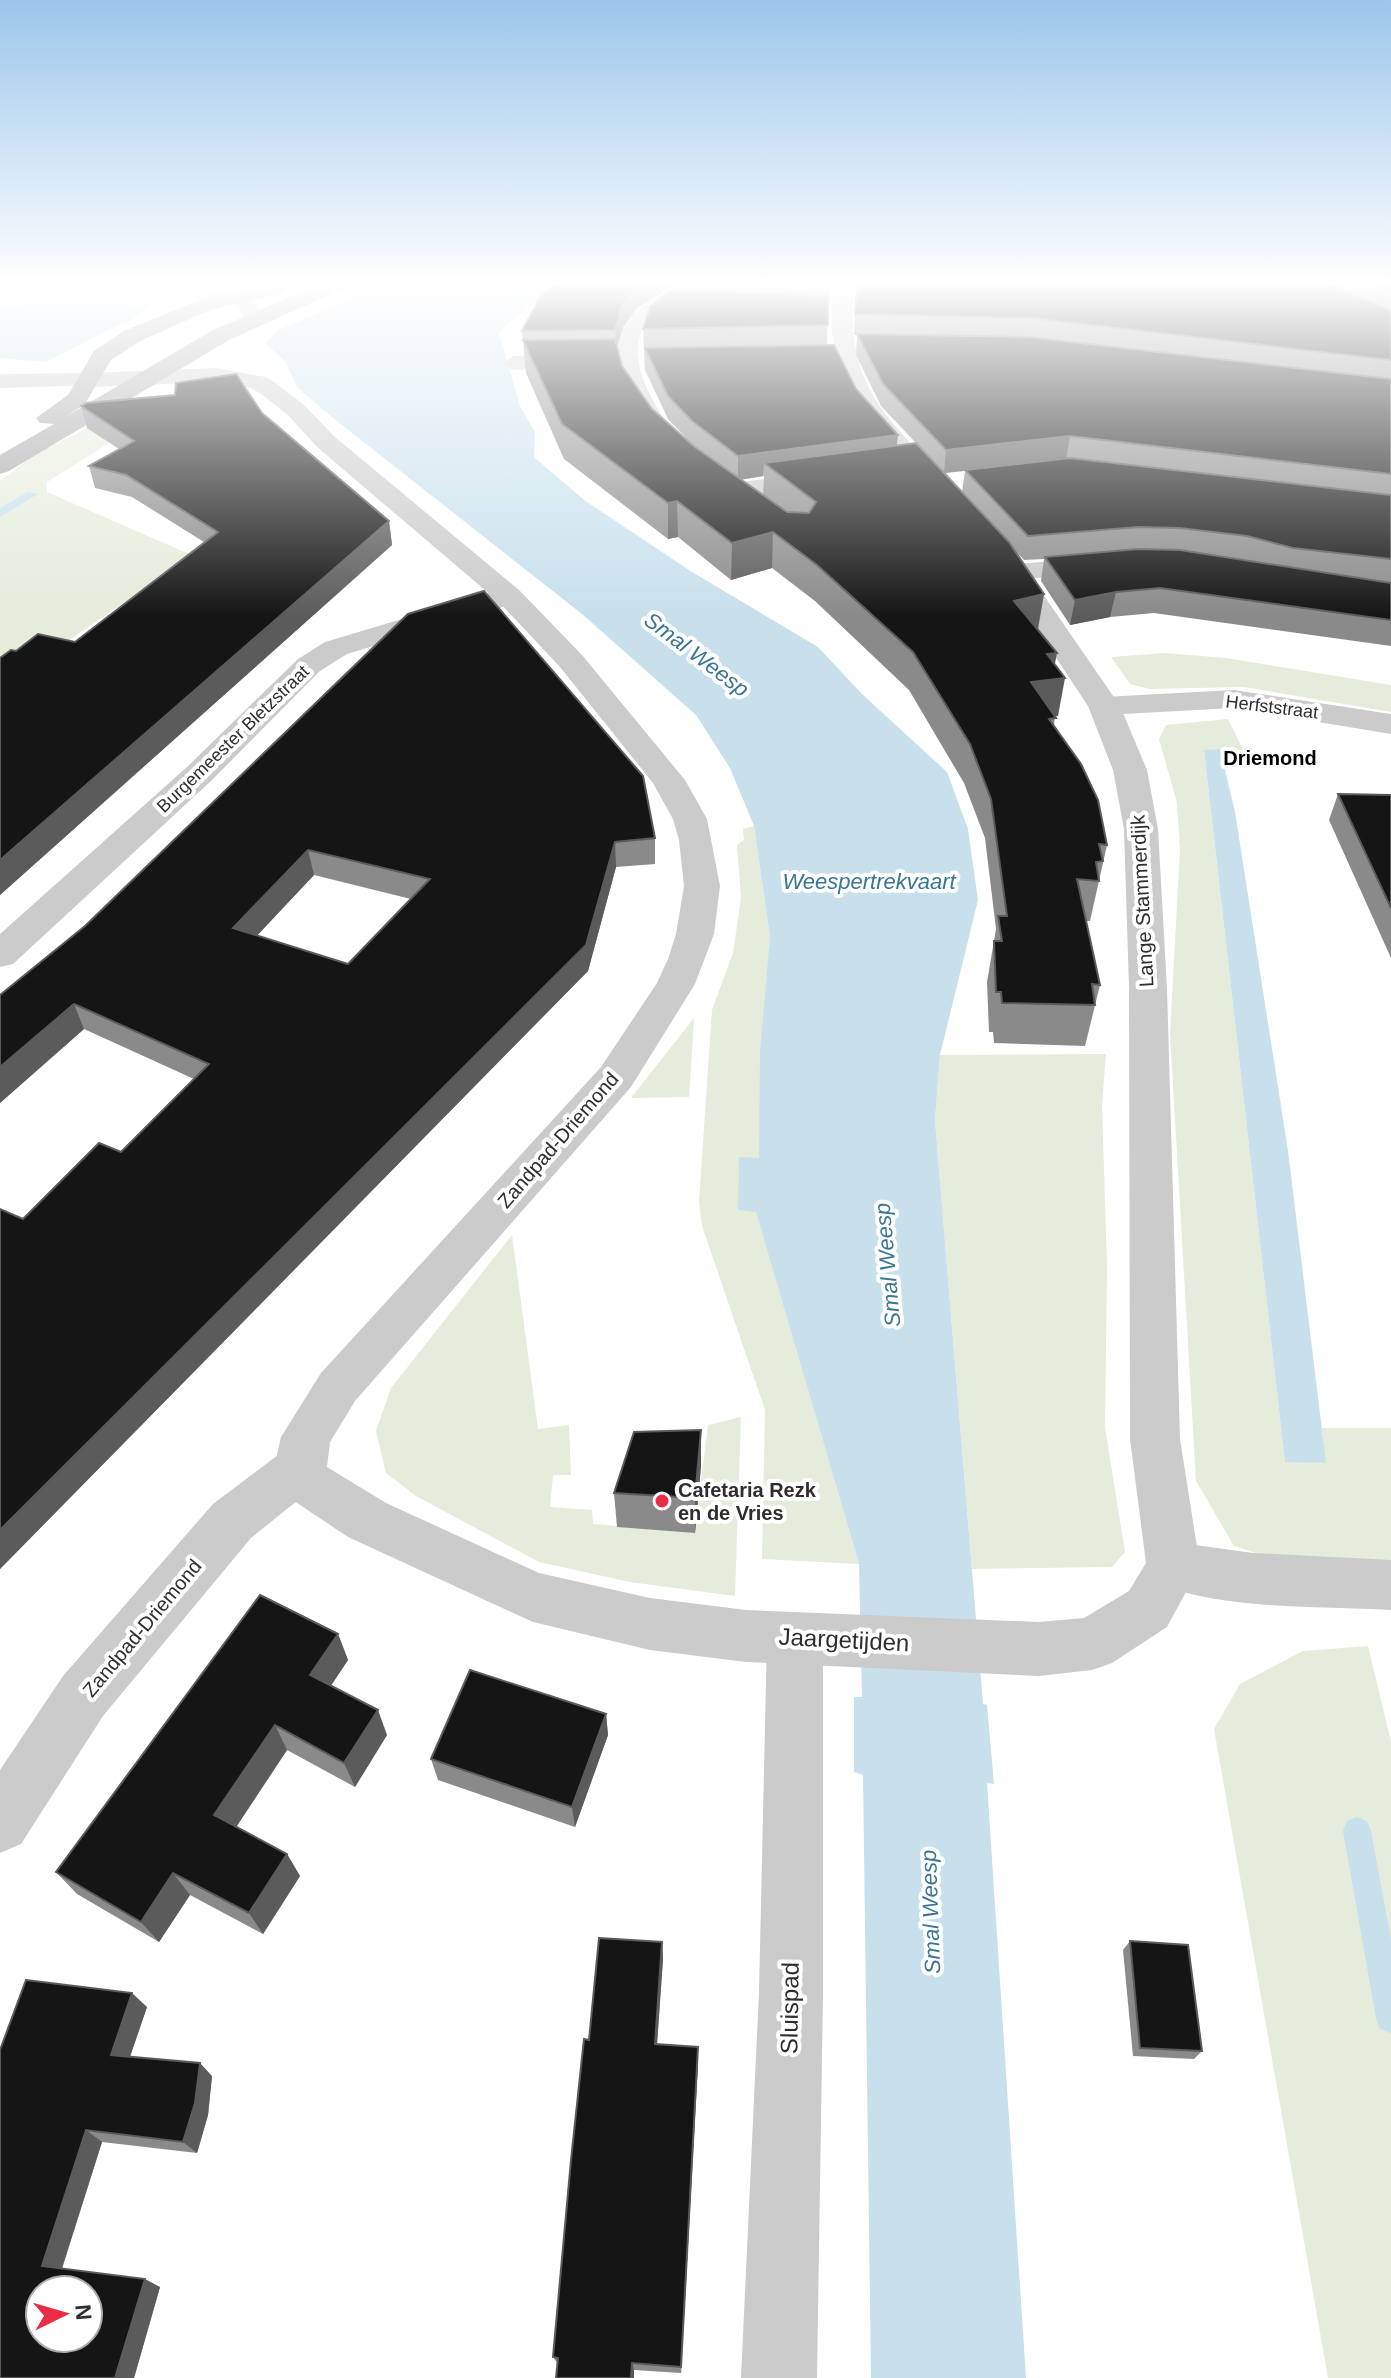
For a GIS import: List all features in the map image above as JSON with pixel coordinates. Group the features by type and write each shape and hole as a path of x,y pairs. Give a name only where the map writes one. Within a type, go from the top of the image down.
{"main road":[{"path":"0,444 61,411 80,394"},
{"path":"0,466 122,394"}],"street":[{"name":"Zandpad-Driemond","path":"0,1823 83,1696 232,1521 300,1468 306,1437 338,1387 616,1077 676,984 695,934 702,886 690,819 654,762 571,661 509,596 326,442 296,410 274,394"},
{"path":"637,394 656,427 677,448"},
{"name":"Lange Stammerdijk","path":"862,394 869,411 1017,572 1104,706 1130,770 1141,829 1148,988 1155,1439 1173,1566"},
{"path":"711,474 760,511"},
{"path":"735,491 842,476"},
{"path":"1017,572 1133,562"},
{"name":"Burgemeester Bletzstraat","path":"0,955 199,774 309,665 336,648 509,596"},
{"name":"Herfststraat","path":"1104,706 1234,699 1391,724"},
{"name":"Jaargetijden","path":"300,1468 309,1483 367,1520 533,1597 650,1624 746,1636 1039,1649 1092,1644 1148,1609 1173,1566"},
{"path":"1173,1566 1253,1578 1391,1585"},
{"name":"Sluispad","path":"779,2378 791,1992 819,1640"}],"green space":[{"path":"114,415 149,418 47,482 47,492 212,564 150,609 116,608 0,687 0,481 37,453"},
{"path":"1165,653 1226,658 1391,685 1391,712 1244,687 1149,689 1130,684 1111,657"},
{"path":"1228,719 1244,752 1204,751 1285,1461 1325,1463 1322,1428 1391,1428 1391,1565 1296,1566 1234,1546 1196,1481 1170,1033 1180,849 1177,803 1159,739 1166,725"},
{"path":"754,826 770,937 759,1158 738,1210 756,1211 859,1564 762,1559 765,1410 702,1226 699,1202 712,1010 733,953 741,898 737,845 744,840 743,829"},
{"path":"694,1018 689,1097 631,1098"},
{"path":"1106,1054 1102,1105 1107,1267 1105,1427 1125,1552 1112,1567 972,1569 935,1120 940,1055"},
{"path":"512,1235 538,1429 569,1425 571,1475 553,1475 550,1507 592,1510 593,1524 694,1533 708,1425 741,1417 735,1596 630,1582 539,1562 416,1496 386,1473 376,1431 391,1388"},
{"path":"1368,1646 1391,1742 1391,2378 1328,2378 1214,1729 1240,1684 1303,1651"}],"water":[{"name":"Weespertrekvaart","path":"305,394 517,394 535,432 534,457 584,500 692,572 818,647 862,694 947,772 968,829 978,900 940,1055 935,1120 983,1704 987,1705 994,1784 987,1783 1026,2378 871,2378 863,1775 854,1772 854,1697 862,1697 859,1564 756,1212 738,1210 739,1157 759,1158 760,1052 770,937 754,826 730,768 696,715 582,614"},
{"path":"1220,749 1235,812 1288,1151 1326,1463 1285,1462 1204,750"}],"building":[{"path":"249,394 262,413 389,521 0,860 0,658 11,650 16,651 38,634 75,642 218,532 126,475 89,466 134,441 81,406 175,395"},
{"path":"548,394 642,394 652,409 695,447 787,512 809,513 816,502 764,463 916,443 1009,542 1044,594 1014,601 1057,653 1047,654 1065,678 1031,682 1056,718 1049,719 1081,764 1098,800 1107,845 1099,844 1103,861 1096,862 1099,881 1077,879 1100,985 1092,984 1095,1005 1002,1003 1001,992 996,992 994,941 1002,941 998,916 1007,916 991,799 970,744 913,652 817,565 773,532 732,543 677,501 668,503 562,424"},
{"path":"861,394 898,435 738,456 692,421 668,396"},
{"path":"893,394 1391,394 1391,474 1070,436 946,450"},
{"path":"1070,458 1391,495 1391,559 1293,548 1247,536 1180,528 1138,527 1028,536 965,470"},
{"path":"1138,549 1180,550 1391,583 1391,620 1160,588 1075,600 1045,557"},
{"path":"484,591 643,776 655,838 615,842 586,945 0,1530 0,1209 23,1219 99,1143 121,1152 209,1064 74,1004 0,1067 0,995 85,926 408,614","holes":["308,850 430,879 348,964 233,928"]},
{"path":"1338,794 1391,795 1391,908"},
{"path":"701,1430 695,1498 614,1493 634,1432"},
{"path":"260,1595 338,1634 310,1675 378,1710 344,1763 275,1725 214,1815 287,1854 249,1913 173,1873 141,1922 56,1872"},
{"path":"470,1670 606,1714 572,1807 431,1759"},
{"path":"599,1938 662,1942 655,2044 698,2047 681,2367 632,2363 631,2378 556,2378 558,2358 553,2357 571,2160 584,2039 589,2040"},
{"path":"1130,1941 1188,1945 1202,2051 1140,2048"},
{"path":"26,1980 132,1993 111,2055 200,2063 195,2103 183,2142 86,2130 42,2266 145,2279 115,2378 0,2378 0,2050"}],"waterway":[{"path":"0,513 32,494"},
{"path":"1357,1831 1391,2018"}],"place":[{"name":"Cafetaria Rezk en de Vries","path":"662,1501"}],"district":[{"name":"Driemond","path":"1270,758"}],"water label":[{"name":"Smal Weesp","path":"697,654"},
{"name":"Smal Weesp","path":"887,1265"},
{"name":"Smal Weesp","path":"930,1912"}]}
